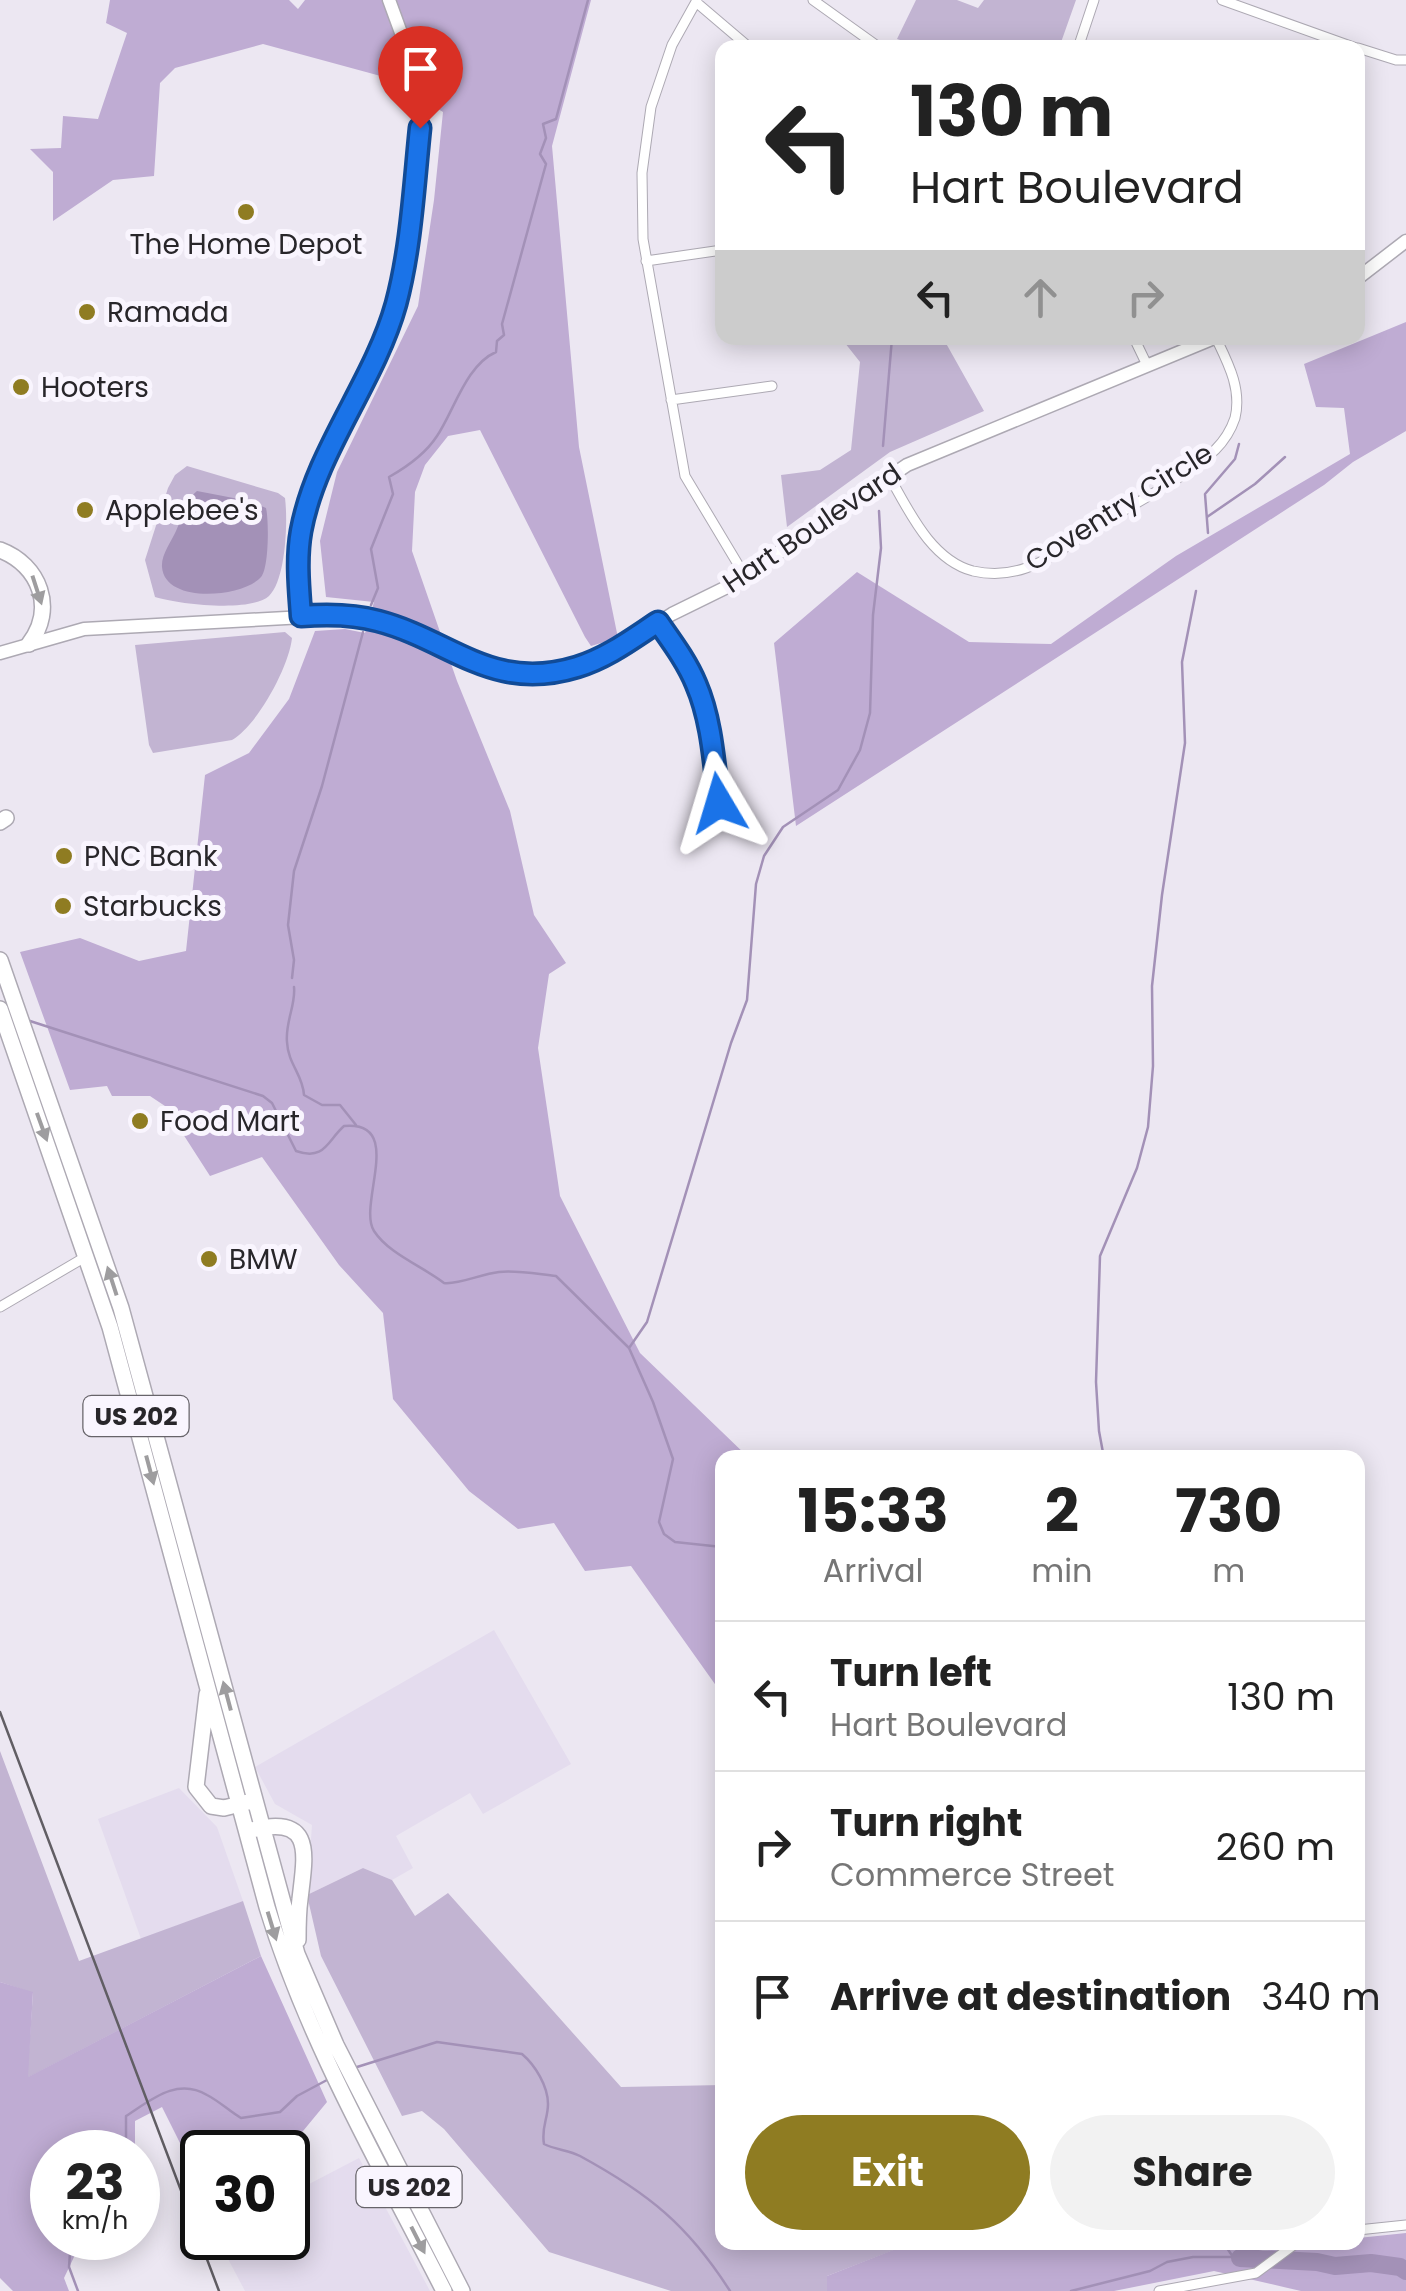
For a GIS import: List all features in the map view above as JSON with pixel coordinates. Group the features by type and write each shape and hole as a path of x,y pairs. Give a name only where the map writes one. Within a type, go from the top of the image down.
{"highway":[{"path":"0,550 22,560 38,584 42,624 29,644"},
{"name":"US 202","path":"0,960 11,991 18,1035 136,1416 208,1685 247,1803"},
{"name":"US 202","path":"0,1009 18,1035 121,1308 287,1970 348,2087 444,2291"},
{"path":"208,1685 196,1788 212,1806 247,1803"},
{"path":"254,1830 282,1826 293,1830 304,1845 297,1954"},
{"name":"US 202","path":"254,1830 338,2067"},
{"name":"US 202","path":"348,2087 462,2291"}],"street":[{"path":"301,616 299,548 305,513 384,340 405,256 421,107 415,71 389,0"},
{"path":"813,0 869,40"},
{"path":"1081,40 1094,0"},
{"path":"1222,0 1334,40"},
{"path":"741,40 696,1 672,45 651,107 642,173 646,260 685,476 745,576"},
{"path":"1365,50 1406,60"},
{"path":"1365,272 1406,240"},
{"path":"646,260 715,251"},
{"path":"1137,345 1146,366"},
{"name":"Hart Boulevard","path":"0,652 84,629 341,615 378,621 481,666 531,674 580,666 745,576 890,476 928,455 1198,345"},
{"name":"Coventry Circle","path":"890,476 916,520 944,556 982,573 1025,568 1201,462 1224,441 1236,416 1236,388 1218,345"},
{"path":"671,400 772,386"},
{"path":"658,622 696,684 709,727 719,803 738,825"},
{"path":"0,1306 88,1256"},
{"path":"1365,2229 1406,2225"},
{"path":"1159,2291 1242,2276 1265,2268 1286,2250"}],"shaded area":[{"path":"110,0 289,0 298,9 305,0 591,0 552,146 579,447 618,638 591,646 585,637 480,430 448,436 425,465 415,492 412,551 457,681 510,811 534,915 566,963 549,974 538,1048 560,1196 640,1353 741,1450 715,1450 715,1684 631,1566 585,1571 554,1523 518,1529 469,1491 393,1399 383,1313 339,1265 262,1157 210,1176 165,1106 150,1096 112,1096 107,1086 70,1090 20,952 80,938 139,961 186,951 205,775 249,753 289,699 315,631 345,629 365,633 374,602 326,597 320,541 337,472 418,306 443,112 388,78 263,44 175,68 160,83 154,176 113,180 53,221 53,172 30,149 61,148 63,116 98,119 127,33 106,23"},
{"path":"916,0 957,0 978,8 984,0 1076,0 1062,40 897,39"},
{"path":"1406,322 1406,431 796,826 774,643 857,572 969,642 1051,644 1176,556 1350,454 1344,408 1316,407 1304,364 1350,345 1365,345 1365,339"},
{"path":"847,345 947,345 984,411 890,452 787,527 781,475 820,470 851,450 860,362"},
{"path":"187,466 285,498 282,564 269,596 231,606 155,597 145,560 168,488 175,475"},
{"path":"197,491 266,508 266,564 261,577 252,584 206,594 176,587 166,579 163,558 186,505"},
{"path":"285,632 292,638 285,664 270,695 242,733 232,740 153,753 135,645"},
{"path":"494,1630 571,1764 483,1814 470,1793 396,1836 413,1868 392,1880 363,1868 307,1895 312,1825 275,1804 255,1767"},
{"path":"0,1751 79,1961 243,1901 261,1956 27,2078 33,1993 0,1982"},
{"path":"179,1788 217,1827 243,1901 141,1939 98,1819"},
{"path":"363,1868 392,1880 415,1916 448,1893 621,2087 715,2085 715,2250 894,2250 827,2276 827,2291 671,2291 549,2252 444,2129 422,2111 402,2116 321,1956 307,1895"},
{"path":"261,1956 327,2102 304,2130 180,2130 180,2143 162,2107 135,2121 135,2130 30,2130 30,2260 73,2260 64,2278 69,2291 13,2291 0,2278 0,1982 33,1992 28,2077"},
{"path":"359,2158 430,2291 245,2291 229,2260 310,2260 310,2184"},
{"path":"1406,2233 1406,2291 1301,2291 1214,2271 1114,2291 827,2291 827,2276 893,2250 1239,2250 1242,2254 1269,2250 1365,2250 1365,2237"}],"waterway":[{"path":"371,605 378,588 371,549 393,494 389,477 432,442 469,378 496,352 497,341 504,335 502,324 546,164 540,154 546,138 543,124 556,119 588,0"},
{"path":"883,446 891,345"},
{"path":"1208,533 1205,494 1235,459 1239,444"},
{"path":"1207,517 1255,484 1285,457"},
{"path":"629,1348 647,1322 747,1000 756,884 764,856 783,827 838,790 860,750 870,713 873,615 881,548 879,511"},
{"path":"1103,1450 1096,1382 1100,1256 1137,1168 1148,1127 1153,1066 1152,986 1185,743 1182,662 1196,591"},
{"path":"292,978 294,960 288,925 294,871 322,786 363,632"},
{"path":"294,987 287,1042 304,1095 322,1105 340,1105 356,1125"},
{"path":"30,1021 263,1096 272,1103 296,1151 319,1151 344,1126 362,1128 372,1136 376,1150 370,1219 374,1231 397,1253 444,1283 506,1272 556,1276 629,1348 653,1402 673,1459 659,1522 664,1534 675,1542 715,1546"},
{"path":"357,2067 437,2042 522,2054 546,2090 544,2144 580,2156 626,2183 665,2213 698,2247 730,2291"},
{"path":"126,2130 126,2116 175,2090 196,2090 241,2118 280,2112 297,2096 327,2080"},
{"path":"1228,2250 1233,2257 1240,2258"},
{"path":"1071,2291 1150,2271 1167,2262 1193,2257 1233,2257"},
{"path":"1240,2258 1335,2266 1371,2263 1406,2271"},
{"path":"69,2260 78,2291"}],"railway":[{"path":"0,1712 219,2291"}],"place":[{"name":"The Home Depot","path":"246,212"},
{"name":"Ramada","path":"87,312"},
{"name":"Hooters","path":"21,387"},
{"name":"Applebee's","path":"85,510"},
{"name":"PNC Bank","path":"64,856"},
{"name":"Starbucks","path":"63,906"},
{"name":"Food Mart","path":"140,1121"},
{"name":"BMW","path":"209,1259"}],"route":[{"path":"420,128 396,304 375,361 324,466 300,533 301,616 341,615 378,621 481,666 531,674 556,673 580,666 604,656 658,622 685,662 701,698 719,803"}]}
